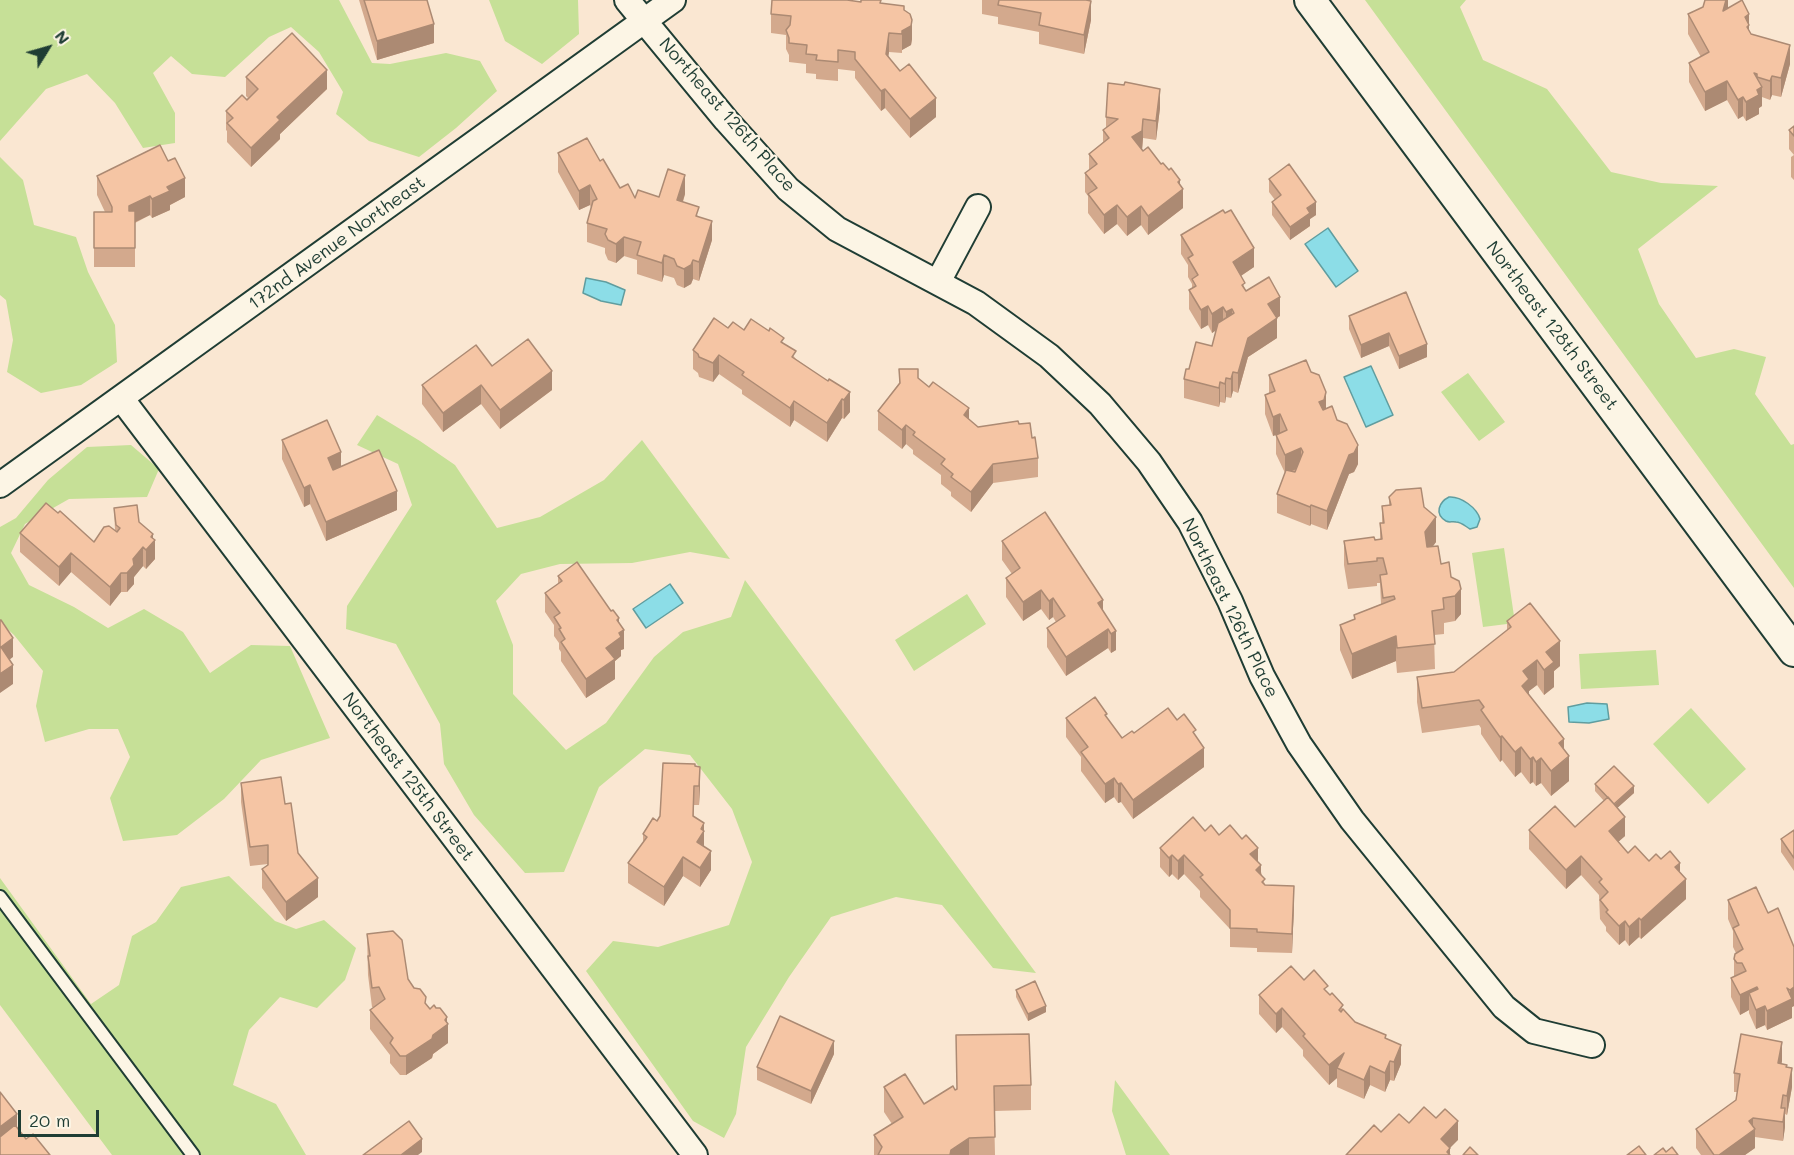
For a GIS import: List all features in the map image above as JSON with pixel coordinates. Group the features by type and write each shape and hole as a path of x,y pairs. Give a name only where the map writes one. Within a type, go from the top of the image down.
{"street":[{"name":"Northeast 126th Place","path":"627,0 726,120 788,189 837,229 976,303 1049,356 1100,404 1149,462 1190,522 1230,601 1262,676 1299,744 1353,820 1504,1007 1534,1031 1592,1045"},
{"name":"172nd Avenue Northeast","path":"0,485 673,0"},
{"name":"Northeast 128th Street","path":"1310,0 1794,651"},
{"path":"938,282 978,207"},
{"name":"Northeast 125th Street","path":"122,398 695,1155"}],"lane":[{"path":"0,897 193,1155"}],"green space":[{"path":"0,0 339,0 372,63 390,64 446,53 480,61 497,91 419,157 369,141 336,114 343,92 319,52 291,27 269,37 225,77 192,74 171,56 153,73 175,113 175,143 143,148 115,103 87,74 46,89 0,141"},
{"path":"489,0 578,0 579,34 542,64 505,41"},
{"path":"1365,0 1466,0 1460,7 1483,60 1547,89 1611,172 1661,183 1718,186 1638,249 1659,304 1696,358 1734,349 1766,357 1755,394 1791,445 1794,444 1794,588"},
{"path":"0,157 23,180 34,225 76,237 88,272 115,325 117,362 81,385 41,393 7,372 13,340 6,300 0,295"},
{"path":"1468,373 1505,422 1479,441 1441,392"},
{"path":"377,415 455,465 497,528 540,517 604,480 642,440 730,559 690,552 632,563 560,564 521,574 496,601 513,645 513,694 566,750 606,723 654,657 683,632 731,617 745,580 1036,973 993,968 942,905 896,897 831,917 789,977 746,1047 736,1114 724,1138 693,1121 586,971 613,941 658,947 729,925 752,862 732,809 690,755 645,749 599,787 564,872 525,873 474,815 444,764 440,724 396,644 346,629 347,606 412,505 398,464 357,445"},
{"path":"131,445 159,469 147,497 69,499 25,524 11,553 29,585 74,607 108,628 144,609 183,632 210,673 251,645 290,646 330,738 261,760 224,799 177,835 123,841 110,798 130,757 118,729 89,729 45,742 36,706 43,671 14,635 0,622 0,527 16,518 48,480 87,447"},
{"path":"1504,548 1515,623 1483,627 1472,553"},
{"path":"967,594 986,624 914,671 895,640"},
{"path":"1656,650 1659,685 1581,689 1579,654"},
{"path":"1691,708 1746,769 1708,804 1653,744"},
{"path":"229,876 275,921 296,929 324,920 356,948 345,980 317,1008 280,997 249,1030 233,1085 276,1104 306,1155 112,1155 0,1005 0,878 91,1004 119,985 132,936 156,922 181,887"},
{"path":"1115,1080 1170,1155 1126,1155 1112,1111"}],"water":[{"path":"1328,228 1358,271 1336,287 1305,244"},
{"path":"586,278 606,282 625,290 621,305 601,301 583,293"},
{"path":"1371,366 1393,415 1366,427 1344,377"},
{"path":"1449,497 1458,498 1472,507 1480,519 1477,527 1470,529 1460,523 1447,522 1442,518 1439,508"},
{"path":"670,584 683,603 646,628 633,609"},
{"path":"1587,703 1607,704 1609,719 1589,723 1569,722 1568,707"}],"building":[{"path":"364,0 427,0 434,24 377,41"},
{"path":"772,0 861,2 861,0 881,0 880,3 904,6 904,10 910,14 911,26 902,31 902,34 889,33 886,54 900,71 909,64 936,98 910,119 885,89 881,91 855,59 855,52 838,50 838,62 816,60 817,55 806,54 807,45 789,43 786,30 790,25 791,16 771,14"},
{"path":"999,0 1091,1 1084,35 1039,25 1041,13 998,5"},
{"path":"1705,0 1726,0 1723,11 1742,0 1749,14 1745,17 1751,34 1790,45 1781,78 1772,76 1770,81 1757,77 1754,73 1762,87 1757,90 1759,95 1746,102 1743,97 1738,100 1727,81 1705,92 1689,63 1709,52 1688,14 1703,7"},
{"path":"292,33 327,70 277,117 280,120 251,148 227,123 233,118 226,111 242,95 247,100 258,89 246,77"},
{"path":"1125,82 1160,89 1156,121 1143,119 1142,131 1132,137 1143,151 1148,147 1161,164 1163,163 1169,170 1171,168 1180,180 1178,182 1183,189 1148,216 1141,206 1127,217 1117,205 1104,215 1088,194 1097,188 1085,173 1097,164 1089,154 1109,138 1103,130 1118,119 1106,117 1108,83 1124,85"},
{"path":"1794,126 1794,136 1789,130"},
{"path":"587,138 600,161 603,159 620,188 628,184 635,198 638,190 659,197 668,169 685,175 677,200 699,207 696,216 712,221 699,262 693,260 691,265 684,269 677,266 674,259 664,255 662,263 637,255 641,242 624,237 616,244 608,240 605,234 607,229 587,223 593,201 597,199 590,185 579,191 558,153"},
{"path":"160,145 168,161 175,158 185,178 167,187 170,191 152,199 150,196 129,206 129,211 135,211 135,248 94,248 94,212 112,212 112,207 97,176"},
{"path":"1289,164 1316,202 1307,208 1310,213 1290,227 1272,202 1281,195 1269,179"},
{"path":"1223,210 1225,213 1231,210 1254,248 1233,262 1245,283 1242,285 1246,291 1269,277 1280,297 1268,304 1277,318 1248,338 1238,373 1233,372 1231,379 1226,378 1225,384 1220,382 1219,388 1184,379 1186,369 1189,369 1196,342 1212,346 1218,323 1234,313 1232,309 1226,312 1223,307 1212,314 1208,306 1201,310 1189,290 1196,286 1192,279 1198,275 1188,258 1193,255 1181,235"},
{"path":"1406,292 1427,344 1399,356 1389,333 1361,345 1349,316"},
{"path":"714,318 728,328 733,322 744,330 751,319 769,331 770,328 784,338 781,342 796,351 792,357 828,381 829,379 850,392 844,400 842,399 827,423 794,401 790,408 742,375 744,372 719,355 713,363 699,357 693,350"},
{"path":"528,339 552,371 500,410 481,385 443,413 422,385 476,345 492,366"},
{"path":"1306,360 1311,372 1319,375 1326,392 1324,400 1319,402 1323,410 1332,406 1337,420 1347,424 1358,445 1354,453 1349,455 1327,511 1277,494 1286,470 1295,472 1303,452 1301,448 1285,455 1276,435 1287,430 1280,414 1273,417 1265,395 1275,391 1269,375"},
{"path":"899,369 918,369 918,378 929,387 933,382 969,408 964,415 978,427 1018,421 1019,424 1030,423 1038,458 993,464 971,492 951,477 953,474 941,464 945,459 913,435 915,432 906,425 902,430 878,411 900,383"},
{"path":"327,420 341,452 328,458 333,470 379,450 397,491 326,522 310,485 304,488 282,440"},
{"path":"1421,488 1424,507 1436,517 1425,532 1427,547 1438,546 1441,564 1449,562 1451,577 1459,581 1461,589 1455,596 1443,598 1444,609 1432,611 1435,644 1397,648 1396,636 1352,654 1340,625 1355,619 1354,615 1395,599 1394,596 1383,598 1380,575 1387,574 1383,558 1377,558 1377,561 1348,564 1344,541 1374,537 1375,540 1382,539 1380,523 1384,523 1382,506 1391,505 1389,497 1396,490"},
{"path":"46,503 58,513 60,511 94,542 104,527 109,526 117,532 120,528 116,525 114,508 137,505 139,522 153,534 151,537 155,540 146,550 143,547 133,559 134,565 127,573 121,573 110,587 71,553 59,567 20,533"},
{"path":"1045,512 1103,600 1098,603 1116,631 1111,634 1108,629 1066,657 1047,628 1065,616 1053,598 1049,601 1041,590 1023,602 1006,578 1020,568 1002,541"},
{"path":"577,562 611,611 613,610 619,618 617,620 624,630 619,633 621,637 606,648 615,659 586,679 561,642 565,639 554,617 560,613 545,593 562,581 558,576"},
{"path":"1530,603 1560,641 1546,652 1554,662 1544,670 1537,660 1523,671 1529,679 1522,686 1564,739 1559,743 1569,756 1551,771 1541,758 1536,762 1533,757 1530,759 1521,747 1515,752 1502,736 1500,737 1481,710 1484,707 1479,700 1422,708 1417,677 1454,672 1511,627 1507,621"},
{"path":"0,620 13,638 1,647 13,665 0,674"},
{"path":"1095,697 1122,738 1132,731 1134,733 1168,708 1177,720 1184,714 1196,730 1193,732 1204,748 1133,800 1121,783 1118,784 1114,778 1105,784 1081,752 1088,747 1066,718"},
{"path":"663,763 695,764 700,767 699,786 694,786 693,816 704,823 701,829 704,831 697,842 711,851 700,868 683,857 664,887 628,863 647,837 643,834 653,818 657,821 660,816"},
{"path":"1614,766 1634,786 1614,804 1595,784"},
{"path":"281,777 285,804 291,803 298,853 318,878 286,902 262,869 268,865 268,845 250,847 241,783"},
{"path":"1608,797 1625,817 1609,831 1628,853 1635,846 1649,861 1656,854 1661,859 1670,851 1680,863 1675,867 1686,879 1641,920 1639,918 1629,927 1625,921 1619,926 1606,912 1608,910 1600,900 1608,892 1599,882 1602,879 1581,856 1566,870 1529,830 1555,806 1575,827"},
{"path":"1193,817 1205,831 1211,825 1219,835 1230,825 1242,839 1246,835 1258,848 1250,854 1261,865 1256,870 1265,879 1262,882 1265,885 1294,886 1292,934 1230,928 1230,910 1200,877 1203,875 1184,855 1178,861 1172,855 1169,858 1160,848"},
{"path":"1794,830 1794,858 1781,839"},
{"path":"1756,887 1768,913 1778,908 1794,947 1794,987 1790,990 1787,988 1792,999 1767,1011 1765,1006 1756,1010 1749,993 1758,989 1757,987 1740,995 1731,978 1746,971 1742,963 1737,963 1734,959 1735,954 1743,949 1733,928 1739,925 1728,900"},
{"path":"393,931 402,940 408,979 414,988 420,989 426,997 425,1003 430,1009 434,1005 440,1008 447,1017 445,1020 448,1024 433,1035 432,1039 406,1056 400,1056 390,1043 393,1038 370,1010 385,999 379,987 372,988 367,934"},
{"path":"1291,966 1304,980 1314,970 1328,986 1324,989 1330,995 1332,993 1343,1005 1339,1010 1341,1012 1343,1009 1355,1022 1386,1035 1385,1038 1401,1045 1394,1062 1390,1061 1385,1073 1370,1066 1364,1080 1337,1068 1344,1053 1329,1065 1282,1008 1276,1014 1259,995"},
{"path":"1035,981 1046,1006 1028,1014 1016,990"},
{"path":"780,1016 834,1041 811,1091 757,1067"},
{"path":"1029,1034 1031,1085 994,1086 995,1137 969,1138 951,1150 950,1155 878,1155 882,1147 874,1135 903,1117 884,1087 905,1074 924,1104 953,1086 955,1090 957,1089 956,1035"},
{"path":"1741,1034 1782,1042 1778,1063 1792,1068 1787,1096 1783,1095 1781,1108 1785,1108 1783,1122 1753,1118 1749,1121 1755,1129 1719,1155 1714,1155 1696,1129 1736,1100 1740,1074 1734,1073"},
{"path":"0,1092 17,1114 0,1127"},
{"path":"1424,1107 1436,1118 1445,1109 1458,1121 1441,1139 1450,1148 1447,1152 1450,1155 1346,1155 1374,1125 1381,1132 1399,1114 1409,1123"},
{"path":"409,1121 422,1139 401,1155 363,1155"},
{"path":"15,1125 26,1139 33,1134 50,1155 0,1155 0,1137"},
{"path":"1639,1146 1646,1155 1627,1155"},
{"path":"1470,1147 1478,1155 1463,1155"},
{"path":"1672,1147 1678,1155 1654,1155 1663,1148 1666,1152"}]}
